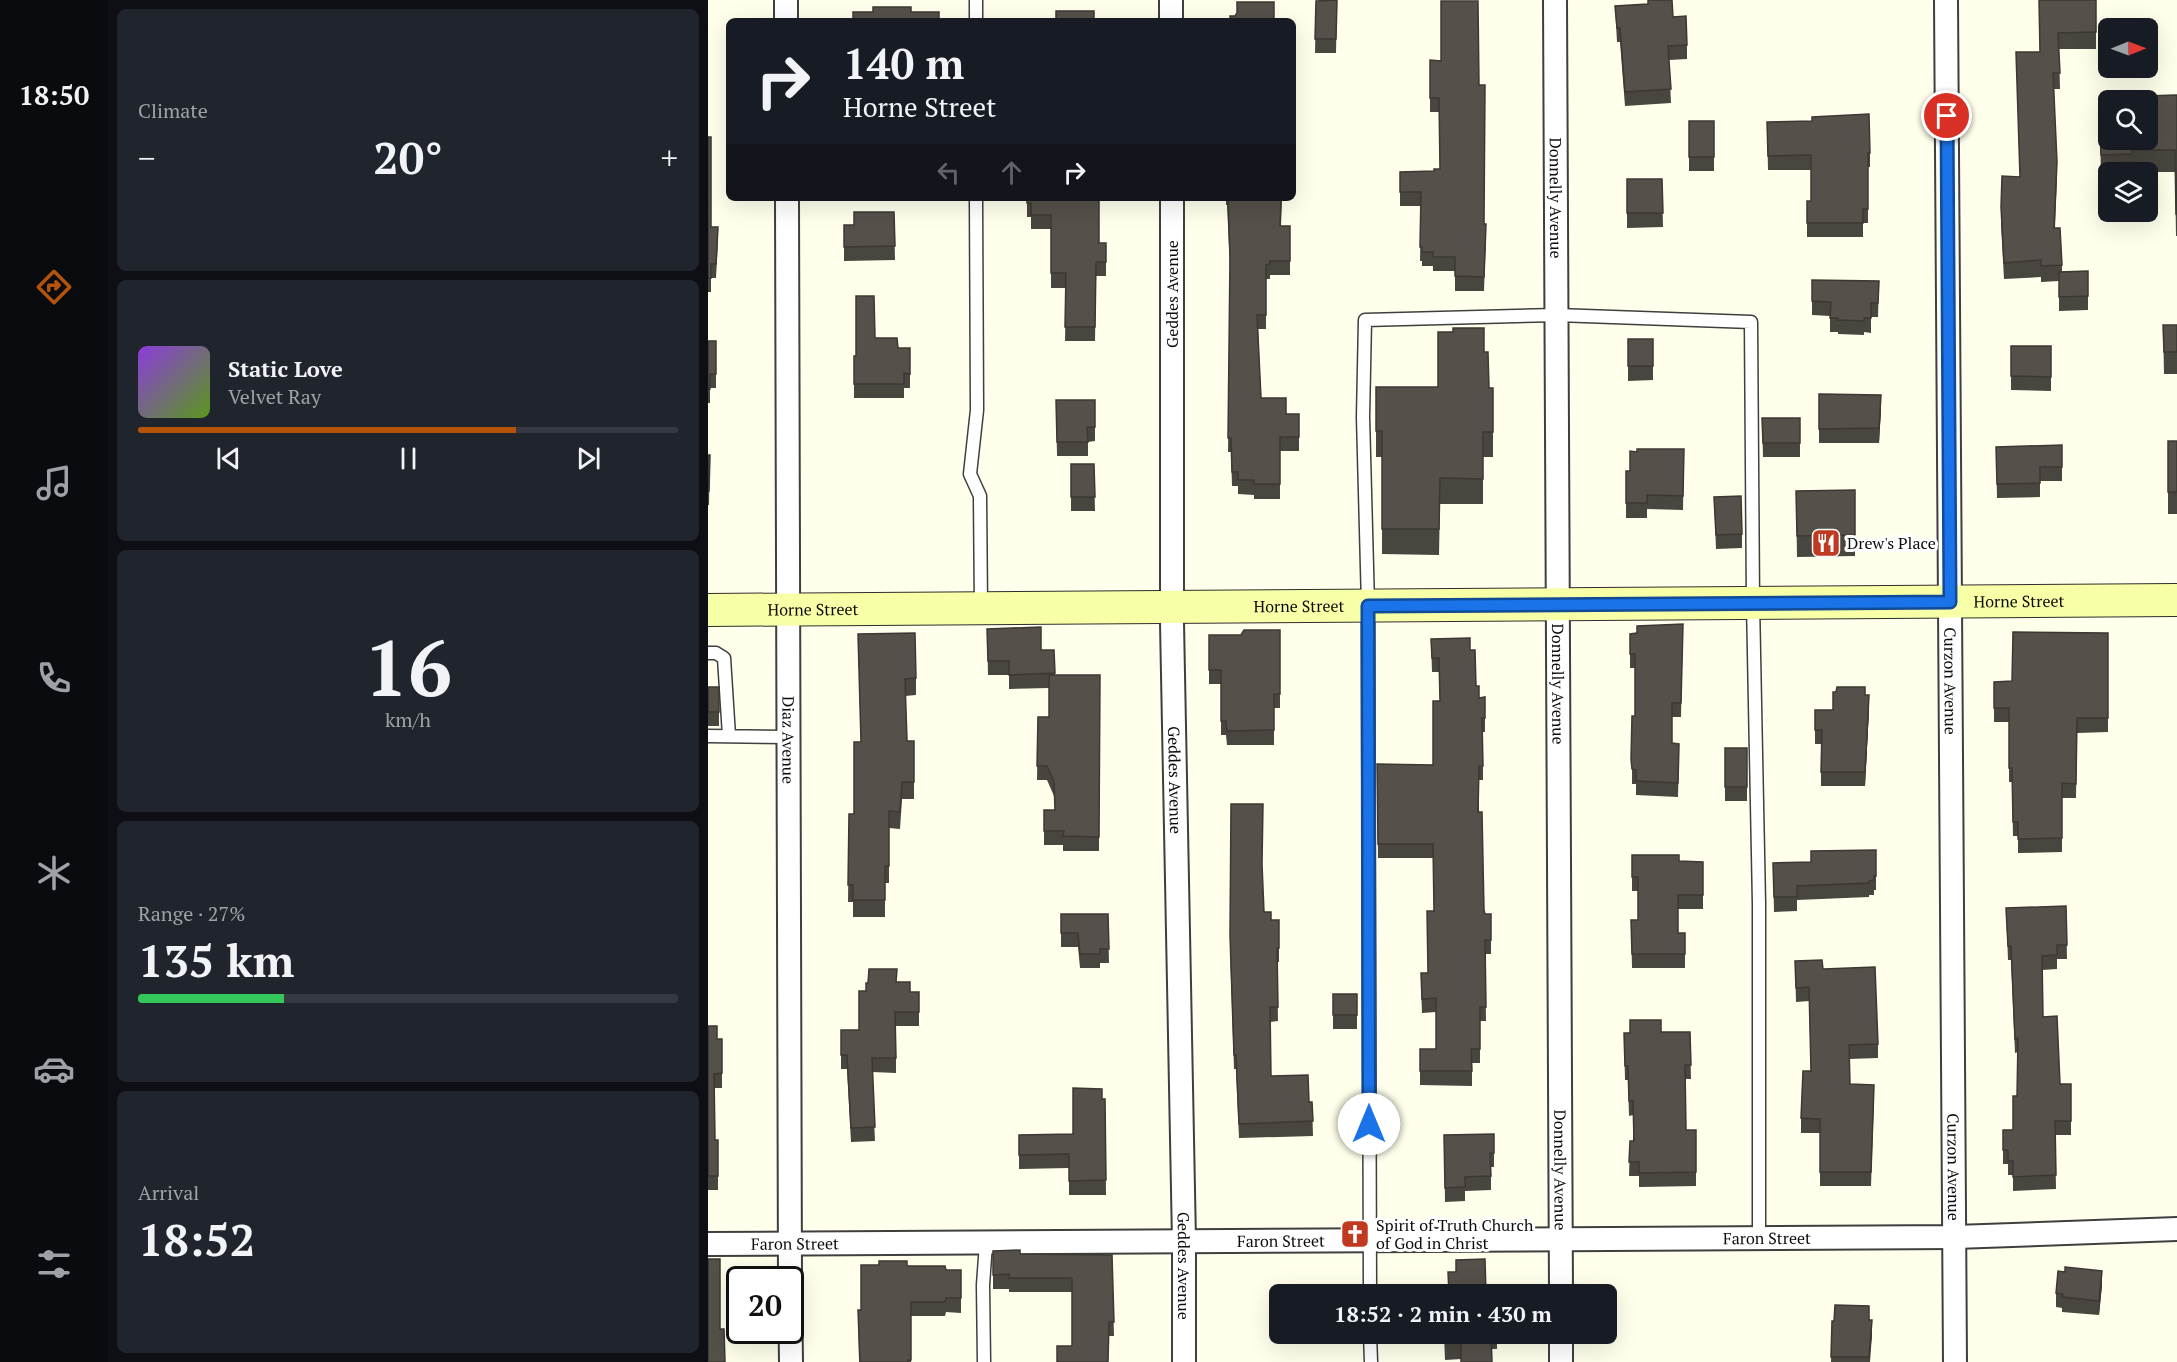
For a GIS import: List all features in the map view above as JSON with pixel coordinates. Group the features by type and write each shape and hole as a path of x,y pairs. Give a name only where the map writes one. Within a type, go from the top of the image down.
{"street":[{"path":"786,0 786,18"},
{"path":"1171,0 1171,18"},
{"name":"Donnelly Avenue","path":"1555,0 1561,1284"},
{"name":"Curzon Avenue","path":"1946,0 1955,1362"},
{"name":"Diaz Avenue","path":"787,201 790,1266"},
{"name":"Geddes Avenue","path":"1172,201 1172,606 1184,1241 1184,1362"},
{"name":"Horne Street","path":"708,610 2177,600"},
{"name":"Faron Street","path":"708,1244 1954,1237 2177,1229"},
{"path":"791,1344 791,1362"},
{"path":"1561,1344 1561,1362"}],"lane":[{"path":"976,0 976,18"},
{"path":"976,201 977,410 970,474 980,496 981,608"},
{"path":"1370,1284 1368,606 1363,417 1365,320 1557,315 1752,321 1753,603 1759,904 1759,1238"},
{"path":"708,653 716,653 724,658 729,736"},
{"path":"708,736 789,736"},
{"path":"984,1362 983,1285 986,1242"},
{"path":"1371,1344 1371,1362"}],"building":[{"path":"1337,0 1336,39 1315,39 1316,1"},
{"path":"1648,0 1672,0 1673,17 1686,16 1687,45 1668,46 1671,89 1625,92 1620,28 1617,28 1615,6 1648,4"},
{"path":"2039,0 2096,0 2096,32 2058,33 2060,73 2053,73 2057,162 2054,228 2060,228 2062,265 2041,266 2041,260 2004,263 2001,207 2002,176 2020,177 2016,52 2040,52"},
{"path":"1441,1 1478,1 1479,85 1485,85 1484,277 1455,276 1455,257 1433,257 1433,252 1422,252 1422,247 1420,247 1421,192 1400,192 1400,172 1440,169 1439,98 1430,98 1430,60 1441,61"},
{"path":"1237,2 1274,2 1274,18 1230,18 1237,13"},
{"path":"873,7 911,7 911,12 939,12 939,18 853,18 853,12 873,12"},
{"path":"1056,11 1094,11 1094,18 1056,18"},
{"path":"2177,95 2177,214 2175,150 2158,150 2158,96"},
{"path":"1869,114 1868,209 1863,209 1863,223 1807,223 1807,201 1811,201 1811,155 1768,156 1767,122 1812,121 1812,117"},
{"path":"1689,121 1714,121 1714,157 1689,157"},
{"path":"708,137 711,137 711,227 718,227 716,264 711,264 711,278 708,278"},
{"path":"2101,150 2132,150 2132,154 2101,155"},
{"path":"1627,179 1662,179 1663,213 1627,213"},
{"path":"1027,201 1099,201 1099,243 1106,243 1106,262 1096,262 1095,327 1065,327 1066,273 1051,273 1051,215 1031,215 1031,203"},
{"path":"1228,201 1281,201 1280,226 1290,226 1290,261 1270,261 1270,264 1266,265 1266,315 1257,315 1261,398 1286,398 1286,414 1299,414 1299,437 1280,437 1280,484 1254,484 1254,480 1238,480 1238,472 1232,472 1231,438 1228,438 1230,257"},
{"path":"854,212 894,212 895,246 844,247 844,225 854,225"},
{"path":"2088,271 2088,296 2059,297 2059,272"},
{"path":"1812,280 1879,281 1878,303 1871,303 1871,318 1864,318 1864,321 1830,318 1831,302 1812,301"},
{"path":"856,296 874,296 875,338 897,338 898,348 910,348 910,374 904,373 904,384 854,384"},
{"path":"2163,325 2177,325 2177,352 2164,352"},
{"path":"1453,328 1484,328 1484,352 1488,352 1489,388 1493,388 1493,432 1483,432 1483,479 1440,478 1439,529 1382,529 1382,431 1376,431 1376,387 1438,387 1438,332 1453,332"},
{"path":"1628,339 1653,339 1653,366 1628,366"},
{"path":"708,341 716,341 716,374 710,374 710,389 708,389"},
{"path":"2011,346 2051,346 2051,377 2011,376"},
{"path":"1819,394 1881,395 1879,428 1819,429"},
{"path":"1056,400 1095,400 1095,427 1087,427 1088,442 1057,442"},
{"path":"1762,418 1800,418 1800,443 1763,443"},
{"path":"2168,441 2177,441 2177,492 2168,492"},
{"path":"2062,445 2062,467 2040,467 2040,483 1997,484 1996,447"},
{"path":"1637,449 1684,449 1683,496 1647,495 1647,503 1626,503 1626,471 1630,471 1630,451 1637,452"},
{"path":"708,455 710,455 709,491 708,491"},
{"path":"1071,464 1094,464 1095,497 1071,497"},
{"path":"1855,490 1855,535 1797,536 1796,491"},
{"path":"1741,496 1742,534 1716,535 1714,497"},
{"path":"1683,624 1681,703 1672,703 1672,743 1679,744 1678,783 1636,781 1636,770 1632,769 1631,759 1632,716 1635,716 1635,654 1630,654 1630,634 1637,633 1637,626"},
{"path":"1041,627 1041,650 1054,650 1055,673 1009,675 1009,661 988,661 987,629"},
{"path":"1244,630 1280,630 1280,694 1274,694 1274,730 1227,731 1226,721 1221,721 1221,670 1209,670 1209,635 1241,635"},
{"path":"2013,632 2108,633 2108,718 2077,718 2076,784 2062,783 2062,838 2018,839 2018,822 2013,822 2012,768 2009,768 2009,708 1994,708 1994,682 2012,681"},
{"path":"915,633 916,678 905,679 907,741 914,741 914,782 902,782 900,812 889,811 889,866 885,866 885,900 853,900 853,885 848,885 849,814 854,814 854,742 861,742 858,634"},
{"path":"1470,638 1470,650 1475,650 1476,686 1479,686 1479,698 1485,697 1485,718 1482,718 1483,766 1479,766 1478,812 1482,812 1484,910 1485,914 1491,914 1491,940 1485,940 1486,1007 1480,1007 1480,1049 1471,1049 1472,1071 1420,1071 1420,1049 1436,1049 1436,998 1422,999 1421,973 1428,973 1427,911 1434,911 1433,844 1378,844 1377,764 1433,765 1433,701 1440,701 1439,658 1432,658 1431,639"},
{"path":"1049,675 1100,675 1099,837 1063,836 1064,831 1044,831 1044,810 1055,810 1054,782 1047,766 1037,766 1038,717 1049,717"},
{"path":"708,687 719,687 719,712 708,712"},
{"path":"1837,687 1865,687 1865,695 1869,695 1865,772 1821,772 1822,730 1815,730 1815,710 1833,710 1833,692 1836,692"},
{"path":"1725,748 1747,748 1747,787 1725,787"},
{"path":"1231,804 1263,804 1264,912 1271,912 1271,920 1279,920 1278,1007 1270,1007 1271,1076 1308,1075 1309,1102 1312,1102 1313,1121 1239,1124 1230,935"},
{"path":"1876,850 1876,876 1869,883 1797,886 1797,897 1774,897 1773,863 1811,862 1811,851"},
{"path":"1632,855 1679,855 1679,861 1703,862 1703,895 1678,895 1678,933 1685,933 1685,954 1632,954 1631,920 1638,920 1638,877 1632,877"},
{"path":"2066,906 2067,945 2057,945 2057,955 2042,956 2043,1017 2057,1016 2060,1084 2071,1084 2071,1121 2055,1121 2056,1175 2013,1177 2013,1161 2008,1161 2008,1150 2003,1150 2003,1130 2013,1130 2013,1096 2017,1096 2018,1038 2015,1039 2011,946 2008,946 2006,908"},
{"path":"1061,914 1108,914 1109,949 1100,949 1100,954 1080,954 1078,933 1061,933"},
{"path":"1822,960 1823,969 1875,967 1878,1044 1849,1045 1850,1084 1874,1085 1871,1172 1820,1172 1820,1119 1801,1118 1803,1071 1811,1071 1809,987 1796,988 1795,961"},
{"path":"869,969 897,969 896,982 910,982 910,992 919,992 919,1012 895,1012 896,1058 872,1058 875,1127 851,1128 847,1055 841,1055 841,1030 859,1030 859,991 866,991"},
{"path":"1333,994 1357,994 1357,1015 1333,1015"},
{"path":"1630,1020 1661,1020 1661,1032 1690,1032 1691,1065 1685,1065 1686,1130 1696,1130 1696,1172 1639,1173 1639,1162 1629,1162 1630,1141 1634,1141 1633,1101 1629,1101 1624,1033 1630,1033"},
{"path":"708,1026 717,1026 717,1039 722,1039 722,1073 714,1074 718,1176 708,1176"},
{"path":"1073,1088 1102,1089 1102,1099 1105,1099 1106,1180 1069,1181 1069,1154 1019,1155 1019,1135 1073,1134"},
{"path":"1494,1134 1494,1153 1490,1153 1491,1176 1465,1177 1465,1187 1445,1188 1444,1135"},
{"path":"1020,1250 1020,1254 1112,1255 1114,1322 1109,1322 1108,1362 1057,1362 1057,1346 1072,1346 1072,1278 1009,1278 1009,1274 993,1275 993,1251"},
{"path":"708,1259 720,1259 720,1329 724,1329 725,1362 708,1362"},
{"path":"1485,1259 1486,1284 1449,1284 1448,1272 1456,1272 1456,1260"},
{"path":"879,1261 907,1261 907,1266 945,1266 946,1270 961,1270 961,1298 946,1298 945,1302 911,1302 911,1360 908,1362 860,1362 858,1310 861,1310 861,1265 879,1265"},
{"path":"2065,1267 2102,1271 2099,1301 2062,1297 2063,1294 2056,1293 2058,1271 2065,1272"},
{"path":"1835,1305 1869,1306 1869,1320 1872,1320 1869,1357 1831,1357"},
{"path":"1461,1344 1491,1344 1492,1362 1461,1362"}],"place":[{"name":"Drew's Place","path":"1826,543"},
{"name":"Spirit of Truth Church of God in Christ","path":"1355,1234"}],"route":[{"path":"1369,1124 1368,606 1950,602 1947,116"}]}
